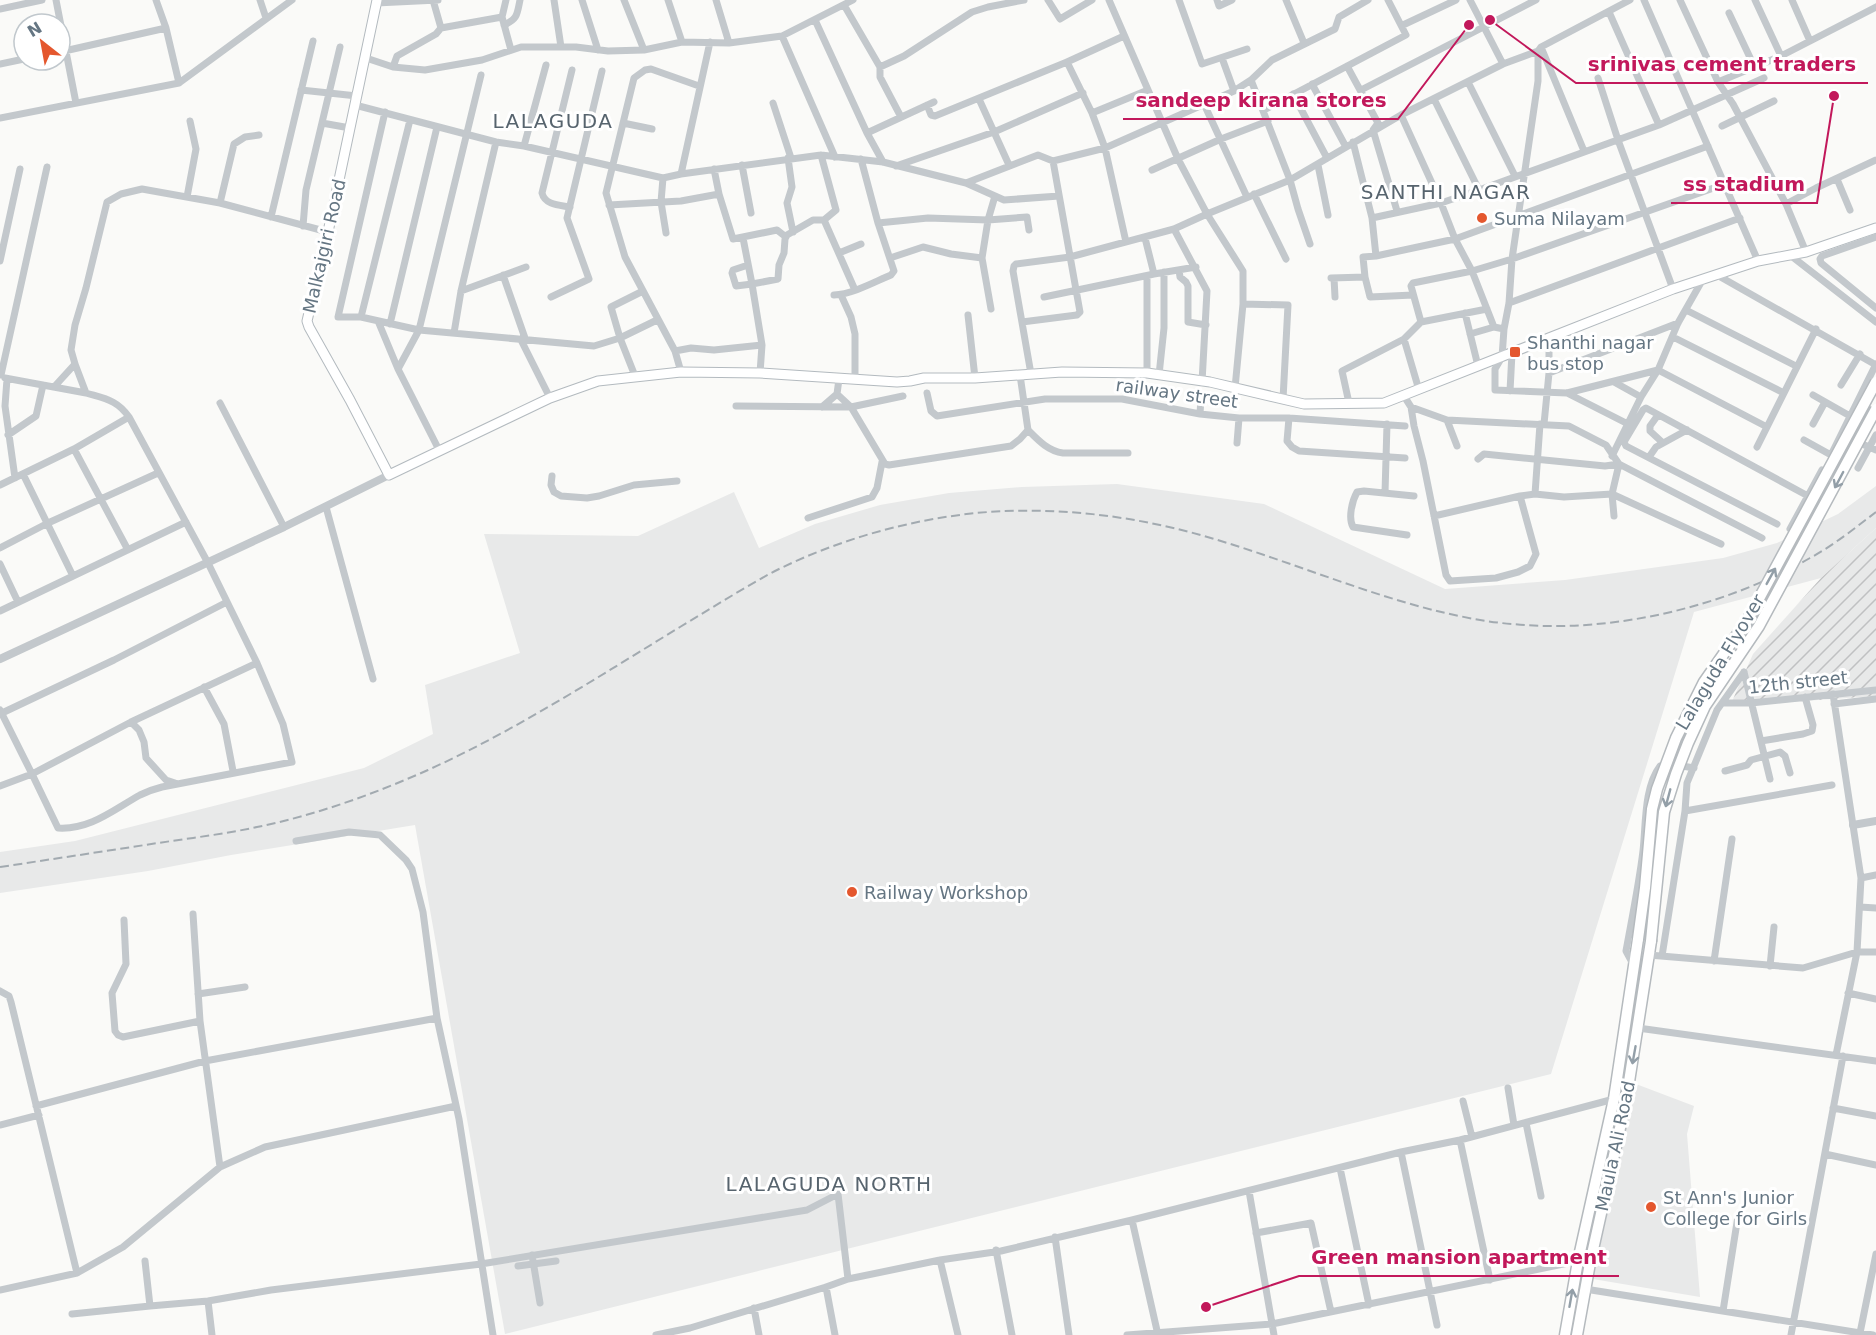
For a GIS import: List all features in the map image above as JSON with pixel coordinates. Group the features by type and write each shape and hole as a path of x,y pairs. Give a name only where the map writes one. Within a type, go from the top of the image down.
{"main road":[{"name":"Malkajgiri Road","path":"377,2 307,321 389,475"},
{"path":"389,475 550,398 598,381 681,372 760,373 897,382 924,378 975,378 1062,372 1147,374 1235,388 1304,404 1384,403 1673,289 1758,261 1806,252 1876,228"},
{"name":"Lalaguda Flyover","path":"1635,966 1652,809 1660,779 1676,738 1704,682 1748,619 1876,382"},
{"name":"Lalaguda Flyover","path":"1649,955 1664,812 1688,743 1715,690 1759,626 1876,409"},
{"name":"Maula Ali Road","path":"1577,1335 1626,1101 1649,955"},
{"name":"Maula Ali Road","path":"1565,1335 1578,1261 1614,1099 1635,966"},
{"path":"1599,1167 1611,1170"}],"street":[{"path":"0,9 42,0"},
{"path":"156,0 166,28 179,83"},
{"path":"260,0 266,18"},
{"path":"0,118 179,83 292,0"},
{"path":"377,2 435,0 441,28"},
{"path":"506,0 502,17 511,50"},
{"path":"504,25 514,21 520,0"},
{"path":"554,0 561,47"},
{"path":"582,0 598,50"},
{"path":"624,0 644,50"},
{"path":"668,0 682,42"},
{"path":"716,0 729,43"},
{"path":"366,58 393,67 424,70 482,60 521,47 644,50 682,42 729,43 782,36 852,0"},
{"path":"880,67 904,56 972,12 1024,0"},
{"path":"1048,0 1060,19 1083,2 1092,0"},
{"path":"1109,0 1178,159 1207,214 1243,271 1243,304 1235,388"},
{"path":"1179,0 1201,63 1205,65 1247,49"},
{"path":"1217,0 1219,6 1232,0"},
{"path":"1286,0 1304,43"},
{"path":"966,183 1038,155 1053,161 1105,148 1234,91 1251,80 1272,60 1335,29 1339,17 1368,0"},
{"path":"1264,110 1406,35 1388,0"},
{"path":"1403,26 1456,0"},
{"path":"1470,0 1503,64"},
{"path":"1361,90 1536,0"},
{"path":"1128,453 1056,452 1028,430 1023,402 1026,375 1022,322 1014,266 1019,263 1070,256 1174,229 1290,180 1401,115 1503,64 1540,49 1630,0"},
{"path":"1644,0 1758,261"},
{"path":"1680,0 1718,82 1786,204 1806,252"},
{"path":"1755,0 1781,56"},
{"path":"1792,0 1810,41"},
{"path":"844,5 880,67 880,77 901,117"},
{"path":"1718,82 1781,56 1876,7"},
{"path":"1609,12 1659,125"},
{"path":"1729,13 1754,66"},
{"path":"393,67 397,56 436,34 441,28 502,17"},
{"path":"815,20 867,133 883,162"},
{"path":"72,49 166,28"},
{"path":"782,36 835,157"},
{"path":"867,133 930,104 933,116 979,99 1124,36"},
{"path":"271,217 313,41"},
{"path":"681,174 710,42"},
{"path":"303,226 306,190 340,47"},
{"path":"1540,49 1584,151"},
{"path":"1510,391 1504,329 1538,81 1540,49"},
{"path":"1222,58 1234,91"},
{"path":"1067,62 1092,113 1105,148 1126,242"},
{"path":"524,146 546,65"},
{"path":"1347,66 1378,123 1373,130"},
{"path":"570,207 548,202 542,196 572,69"},
{"path":"681,372 675,351 657,321 626,257 606,193 634,78 645,70 651,69 699,86"},
{"path":"551,297 589,279 567,218 602,71"},
{"path":"69,72 76,103"},
{"path":"398,369 419,330 481,75"},
{"path":"1598,78 1618,140 1673,289"},
{"path":"1371,218 1441,203 1479,190 1659,125 1764,78"},
{"path":"1251,80 1290,180 1311,244"},
{"path":"1468,82 1515,177"},
{"path":"1312,84 1346,147"},
{"path":"301,90 329,92 437,127 663,178 821,155 883,162 966,183 1004,200 1059,196"},
{"path":"1092,113 1148,90"},
{"path":"896,166 994,132 1083,93"},
{"path":"1293,94 1327,158"},
{"path":"979,99 1009,165"},
{"path":"1434,99 1479,190"},
{"path":"1722,126 1774,101"},
{"path":"774,103 789,158 792,188 787,203 793,232"},
{"path":"1204,104 1286,259"},
{"path":"385,112 338,317 361,317 419,330 594,346 620,338 657,321"},
{"path":"1401,115 1455,239 1472,271 1494,327"},
{"path":"361,317 410,120"},
{"path":"186,197 196,149 190,121"},
{"path":"1152,170 1268,121"},
{"path":"322,123 350,128"},
{"path":"623,123 652,129"},
{"path":"390,324 437,127"},
{"path":"1373,130 1397,211"},
{"path":"220,203 234,144 245,137 260,135"},
{"path":"454,333 461,291 496,142"},
{"path":"1353,142 1371,218 1376,256"},
{"path":"1413,295 1371,298 1368,294 1363,257 1455,239 1708,146"},
{"path":"748,266 733,270 736,286 778,279 786,237 813,220 824,219 834,212 836,207 821,155"},
{"path":"855,379 855,334 851,317 838,295 891,275 894,268 878,223 861,159"},
{"path":"1786,204 1876,160"},
{"path":"1022,322 1078,314 1080,310 1053,161"},
{"path":"742,165 751,213"},
{"path":"1318,165 1328,215"},
{"path":"15,478 4,406 2,376 47,167"},
{"path":"0,261 20,169"},
{"path":"714,169 719,194 733,238 736,240 777,230 786,237"},
{"path":"663,178 661,202 666,233"},
{"path":"1837,178 1850,210"},
{"path":"1421,322 1411,286 1413,283 1472,271 1512,259 1725,184"},
{"path":"86,393 71,350 75,325 107,202 120,194 142,189 220,203 328,232"},
{"path":"609,204 661,202 719,194"},
{"path":"991,309 982,258 988,220 995,196"},
{"path":"878,223 927,218 988,220 1027,217 1029,230"},
{"path":"1509,303 1740,218"},
{"path":"824,219 855,290"},
{"path":"1174,229 1207,291 1202,382"},
{"path":"1145,237 1150,275 1147,374"},
{"path":"1876,237 1822,256 1820,259 1821,263 1845,285 1876,308"},
{"path":"742,238 762,345 760,373"},
{"path":"839,253 861,244"},
{"path":"890,258 923,247 982,258"},
{"path":"1790,255 1876,322"},
{"path":"461,291 526,267"},
{"path":"1044,297 1196,267"},
{"path":"1179,270 1181,278 1187,284 1188,322 1206,325"},
{"path":"1159,375 1164,328 1164,272"},
{"path":"503,275 524,341 550,398"},
{"path":"1717,275 1876,364 1831,455 1790,529"},
{"path":"1335,297 1332,278 1365,278"},
{"path":"1612,456 1641,397 1658,370 1678,323 1703,279"},
{"path":"1836,291 1845,285"},
{"path":"635,376 620,338 611,306 643,291"},
{"path":"1243,304 1288,305 1283,399"},
{"path":"1348,403 1342,371 1404,339 1421,322 1487,309"},
{"path":"1686,310 1796,366"},
{"path":"1465,313 1478,366"},
{"path":"968,315 975,378"},
{"path":"378,321 398,369 439,450"},
{"path":"1549,373 1678,323"},
{"path":"1470,334 1494,327 1504,329"},
{"path":"1756,447 1816,329"},
{"path":"1535,494 1537,458 1549,373 1549,337"},
{"path":"1673,337 1784,393"},
{"path":"1404,339 1419,390"},
{"path":"675,351 691,348 714,350 762,345"},
{"path":"1841,385 1860,354"},
{"path":"1507,355 1496,367 1494,389 1497,391 1567,393 1658,370 1767,427"},
{"path":"54,387 75,364"},
{"path":"2,376 86,393 113,401 122,407 186,522 227,602 283,724 292,762 233,771 162,787 141,794 84,826 58,828 1,712 114,660 227,602"},
{"path":"822,407 837,394 839,379"},
{"path":"1614,382 1641,397"},
{"path":"8,435 36,416 43,385"},
{"name":"railway street","path":"927,393 931,411 938,416 1045,399 1122,399 1200,414 1406,426"},
{"path":"1567,393 1628,424"},
{"path":"837,394 851,407 882,462 889,465 1011,446 1028,430"},
{"path":"1813,395 1850,416"},
{"path":"736,406 851,407 903,396"},
{"path":"1404,396 1411,407 1446,575 1450,581 1496,578 1530,566 1536,554 1520,496"},
{"path":"1200,414 1201,398"},
{"path":"1813,424 1825,402"},
{"path":"220,403 284,527"},
{"path":"1411,407 1447,420 1569,426 1606,445 1619,464 1762,538"},
{"path":"1777,524 1626,446 1624,442 1643,410 1646,408 1808,496"},
{"path":"1658,415 1650,426 1650,431 1664,443"},
{"path":"0,485 74,449 129,417"},
{"path":"1237,443 1239,417"},
{"path":"1289,418 1287,441 1295,449 1405,458"},
{"path":"1447,420 1457,446"},
{"path":"1385,493 1387,424"},
{"path":"1650,458 1656,447 1688,430"},
{"path":"1841,435 1873,449"},
{"path":"1858,468 1873,449 1876,435"},
{"path":"1804,440 1831,455"},
{"path":"74,449 128,550"},
{"path":"1478,459 1484,454 1605,466 1619,464"},
{"path":"808,518 872,497 877,488 882,462"},
{"path":"1614,516 1612,494 1619,464"},
{"path":"0,548 48,523 158,473"},
{"path":"23,474 74,576"},
{"path":"0,659 208,563 389,475"},
{"path":"552,476 551,485 554,492 561,496 587,498 633,485 677,481"},
{"path":"1407,535 1356,529 1350,521 1353,499 1357,492 1364,491 1414,496"},
{"path":"1434,516 1535,494 1564,497 1612,494 1721,544"},
{"path":"326,507 373,679"},
{"path":"0,611 186,522"},
{"path":"0,564 18,602"},
{"path":"0,786 32,774 131,722 256,663"},
{"path":"1662,956 1688,783 1718,710 1744,672 1770,779"},
{"path":"204,687 224,724 233,771"},
{"name":"12th street","path":"1723,703 1751,703 1876,690"},
{"path":"1791,1335 1833,1108 1848,993 1857,952 1860,907 1861,878 1833,694"},
{"path":"1761,741 1812,731 1813,725 1805,697"},
{"path":"1834,704 1876,699"},
{"path":"131,722 139,730 144,742 146,758 156,771 166,780 180,784"},
{"path":"1725,771 1747,765 1751,760 1765,755 1780,752 1784,753 1790,773"},
{"path":"1635,966 1626,951 1638,882 1648,796 1660,766 1671,764 1694,768"},
{"path":"1685,811 1832,785"},
{"path":"1853,825 1876,821"},
{"path":"296,841 349,832 380,835 412,869 423,912 437,1018 456,1106 493,1335"},
{"path":"1714,962 1732,839"},
{"path":"1861,878 1876,875"},
{"path":"1860,907 1876,908"},
{"path":"193,914 205,1061 220,1167"},
{"path":"124,920 126,964 112,993 115,1031 118,1035 123,1037 201,1021"},
{"path":"1770,966 1774,927"},
{"path":"1649,955 1803,968 1857,952 1876,952"},
{"path":"198,994 245,987"},
{"path":"0,991 9,996 11,1002 77,1273"},
{"path":"1848,993 1876,999"},
{"path":"36,1106 205,1061 437,1018"},
{"path":"1638,1028 1876,1061"},
{"path":"1508,1088 1514,1125"},
{"path":"656,1335 691,1331 754,1308 848,1279 940,1260 1001,1251 1401,1152 1460,1140 1614,1099"},
{"path":"1463,1101 1472,1137"},
{"path":"0,1290 77,1273 123,1247 220,1167 265,1147 456,1106"},
{"path":"1833,1108 1876,1116"},
{"path":"0,1125 39,1115"},
{"path":"1526,1123 1541,1196"},
{"path":"1460,1140 1490,1280"},
{"path":"1401,1152 1437,1325"},
{"path":"1825,1154 1876,1165"},
{"path":"1340,1168 1369,1305"},
{"path":"1249,1191 1274,1335"},
{"path":"72,1314 208,1301 271,1290 481,1264 807,1210 838,1194 848,1279"},
{"path":"1723,1311 1738,1216"},
{"path":"1132,1220 1158,1334"},
{"path":"1256,1233 1311,1222 1331,1312"},
{"path":"1055,1237 1068,1335"},
{"path":"996,1250 1012,1335"},
{"path":"1860,1333 1876,1254"},
{"path":"532,1255 540,1303"},
{"path":"940,1260 958,1335"},
{"path":"145,1261 150,1306"},
{"path":"518,1266 556,1261"},
{"path":"1127,1335 1216,1332 1272,1324 1578,1261"},
{"path":"826,1287 835,1335"},
{"path":"1585,1289 1873,1335"},
{"path":"208,1301 212,1335"},
{"path":"754,1308 759,1335"}],"shaded area":[{"path":"1117,484 1264,504 1445,589 1565,580 1723,558 1777,543 1838,514 1876,486 1876,528 1821,578 1694,612 1551,1074 505,1334 415,825 148,871 0,893 0,852 75,841 364,768 433,734 425,685 520,653 484,534 638,536 734,492 759,548 815,524 880,505 949,493 1022,487"},
{"path":"1876,528 1876,696 1730,706 1753,654 1821,578"},
{"name":"St Ann's Junior College for Girls","path":"1636,1084 1694,1106 1687,1134 1700,1297 1593,1279"}],"railway":[{"path":"0,867 245,829 323,810 366,795 428,770 493,738 775,571 823,550 873,533 950,516 1034,511 1091,514 1148,523 1204,536 1433,610 1492,622 1550,626 1588,625 1627,620 1704,603 1777,575 1819,553 1876,512"}],"place":[{"name":"srinivas cement traders","path":"1490,20"},
{"name":"sandeep kirana stores","path":"1469,25"},
{"name":"ss stadium","path":"1834,96"},
{"name":"Suma Nilayam","path":"1482,218"},
{"name":"Shanthi nagar bus stop","path":"1515,352"},
{"name":"Railway Workshop","path":"852,892"},
{"name":"St Ann's Junior College for Girls","path":"1651,1207"},
{"name":"Green mansion apartment","path":"1206,1307"}],"district":[{"name":"LALAGUDA","path":"553,121"},
{"name":"SANTHI NAGAR","path":"1446,192"},
{"name":"LALAGUDA NORTH","path":"829,1184"}]}
